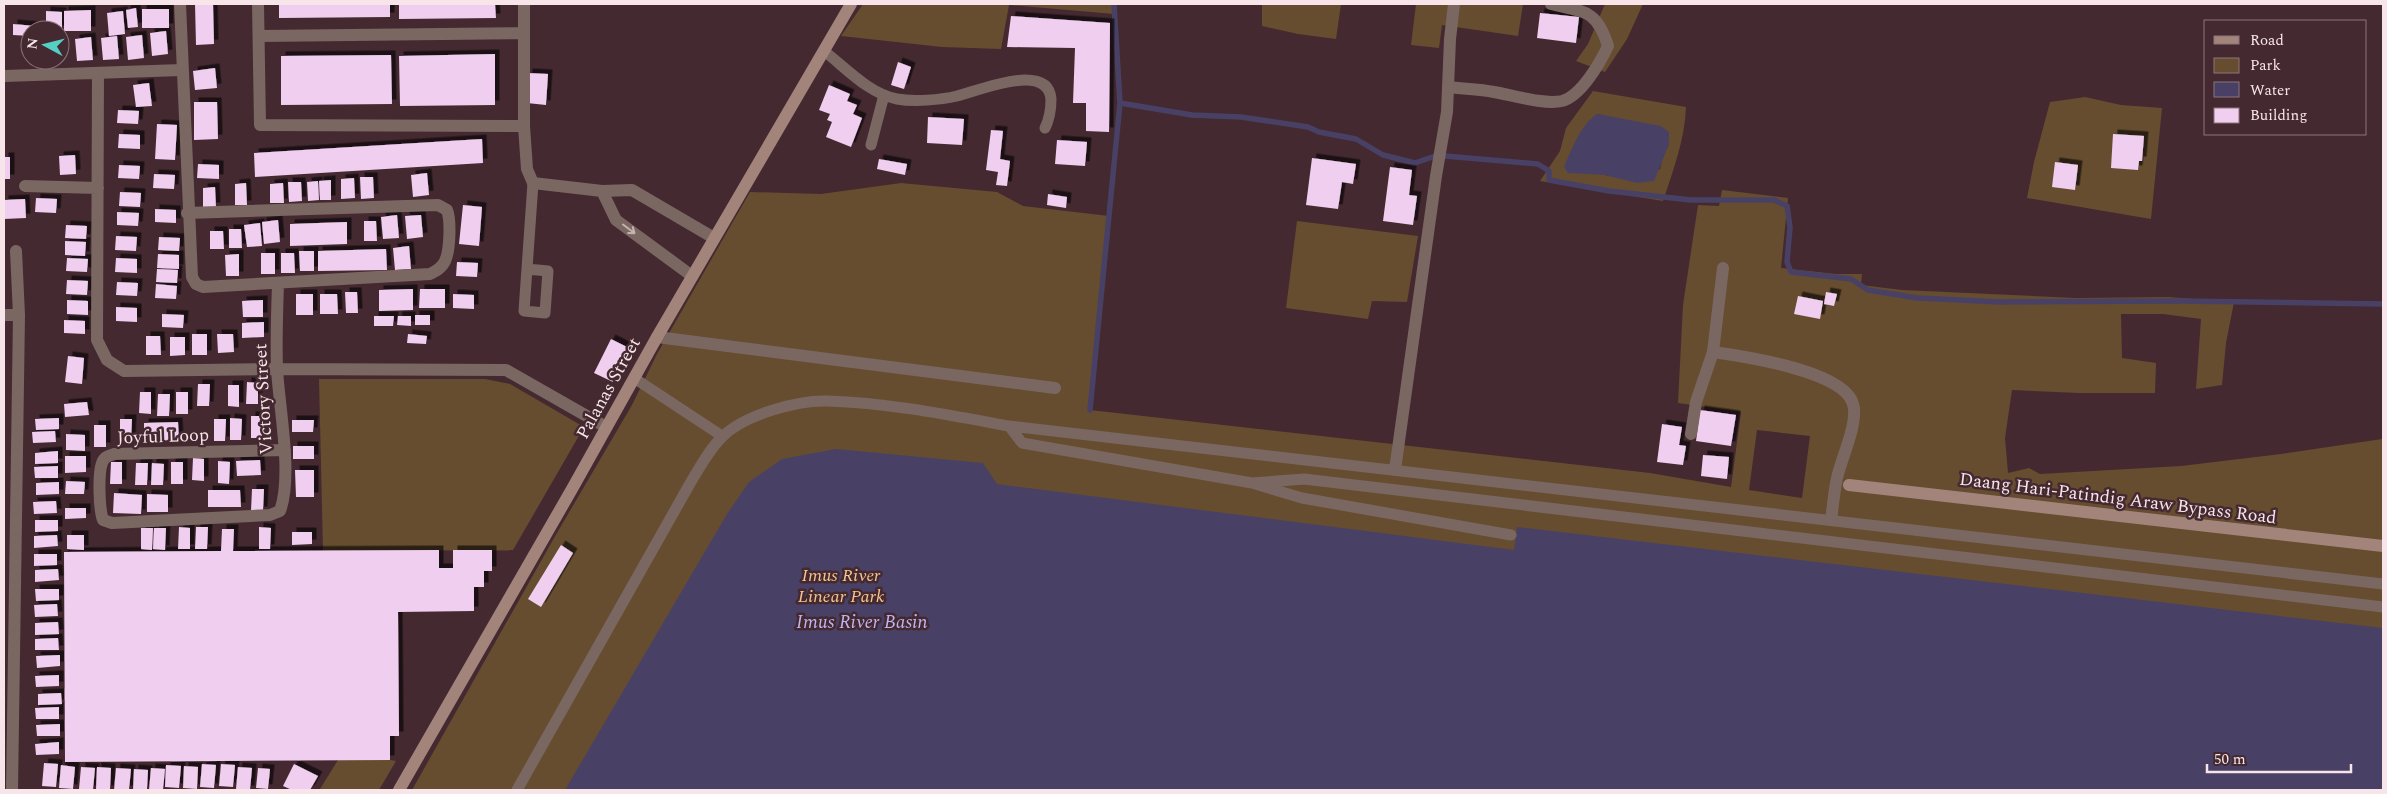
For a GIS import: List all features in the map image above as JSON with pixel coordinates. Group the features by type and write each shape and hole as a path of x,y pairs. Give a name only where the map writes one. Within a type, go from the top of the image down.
{"main road":[{"name":"Palanas Street","path":"399,790 692,276 851,4"},
{"name":"Daang Hari-Patindig Araw Bypass Road","path":"1849,485 2383,546"}],"street":[{"path":"180,4 187,213 192,277 196,284 203,287 278,284 430,274 439,270 446,261 450,219 447,210 438,205 187,213"},
{"path":"258,4 260,125 524,126"},
{"path":"524,4 524,126 527,169 533,183 602,191 632,190 714,238"},
{"path":"1395,470 1436,176 1447,112 1454,4"},
{"path":"1448,87 1490,91 1545,100 1561,101 1571,97 1600,63 1608,46 1602,27 1592,16 1582,11 1551,4"},
{"path":"258,36 524,33"},
{"path":"4,76 182,70"},
{"path":"98,73 97,340 107,360 124,371 277,369 506,370 606,427"},
{"path":"25,186 98,188"},
{"path":"602,191 616,220 692,276"},
{"path":"12,790 8,708 10,510 17,415 19,315 16,252"},
{"path":"1691,434 1696,402 1713,352 1723,268"},
{"name":"Victory Street","path":"278,284 277,369 285,450 283,502 280,510"},
{"path":"4,315 19,315"},
{"path":"657,337 1055,388"},
{"path":"1713,352 1784,365 1817,375 1846,392 1853,404 1852,428 1837,477 1831,520"},
{"path":"4,415 17,415"},
{"name":"Joyful Loop","path":"280,510 270,515 112,523 103,520 100,511 101,465 106,457 114,454 285,450"}],"lane":[{"path":"824,51 884,95 897,99 916,100 955,96 992,85 1029,79 1043,83 1050,92 1050,119 1045,128"},
{"path":"871,145 884,95"},
{"path":"527,269 533,183"},
{"path":"634,378 722,436"},
{"path":"517,790 702,462 722,436 744,422 783,407 826,401 925,411 1009,426 2383,584"},
{"path":"1009,426 1022,443 1252,483 1302,498 1511,535"},
{"path":"1252,483 1304,479 2383,607"}],"green space":[{"path":"863,4 1114,4 1114,14 1009,5 1001,49 942,47 841,36"},
{"path":"1262,4 1341,4 1336,39 1298,34 1262,26"},
{"path":"1416,4 1523,4 1518,36 1442,25 1439,48 1411,45"},
{"path":"1605,4 1643,4 1627,39 1605,72 1576,61 1588,44"},
{"path":"1593,91 1686,107 1681,143 1663,201 1540,181 1560,151 1566,128","holes":["1597,114 1615,118 1669,144 1663,155 1660,169 1621,178 1605,175"]},
{"path":"2085,97 2121,105 2162,108 2151,219 2027,198 2034,162 2050,102"},
{"name":"Imus River Linear Park","path":"901,183 997,192 1023,206 1109,216 1090,410 1650,473 1731,487 1741,412 1678,403 1683,305 1698,205 1719,206 1722,190 1788,198 1781,268 1836,274 1862,274 1861,285 1902,290 2076,298 2168,297 2234,302 2226,343 2222,385 2196,389 2201,319 2163,314 2121,314 2122,358 2156,363 2155,393 2079,393 2012,390 2005,438 2008,473 2029,468 2040,474 2181,466 2281,454 2382,439 2383,424 2383,790 412,790 554,538 632,405 657,354 750,192 821,194","holes":["1757,430 1810,436 1802,498 1749,490"]},
{"path":"1297,221 1418,236 1407,302 1372,301 1368,319 1286,308"},
{"path":"319,379 485,379 510,384 584,427 513,550 323,551"},
{"path":"338,760 396,761 379,790 320,789"}],"water":[{"path":"1597,114 1661,126 1669,132 1669,144 1654,181 1637,183 1605,175 1568,173 1564,167 1573,145 1586,124"},
{"name":"Imus River Basin","path":"836,449 983,463 997,484 1514,550 1517,527 2383,628 2383,790 565,790 727,514 749,482 782,459"}],"building":[{"path":"195,4 213,4 214,44 196,45"},
{"path":"279,4 390,4 390,17 279,18"},
{"path":"399,4 495,4 496,18 399,19"},
{"path":"136,8 138,27 128,28 126,10"},
{"path":"142,9 169,9 169,28 142,28"},
{"path":"91,10 91,31 70,31 70,20 64,20 64,11"},
{"path":"46,11 62,12 62,20 46,20"},
{"path":"123,11 125,34 109,36 107,13"},
{"path":"1540,13 1579,17 1576,43 1537,38"},
{"path":"1011,16 1110,23 1109,132 1086,131 1086,103 1073,103 1075,48 1007,47"},
{"path":"13,24 20,25 20,35 13,35"},
{"path":"166,31 168,54 152,56 150,33"},
{"path":"142,35 144,58 128,60 126,37"},
{"path":"117,36 119,59 103,60 101,38"},
{"path":"91,37 93,60 77,61 75,39"},
{"path":"495,54 495,105 400,106 399,56"},
{"path":"391,55 392,104 281,105 281,56"},
{"path":"898,62 911,67 904,89 891,85"},
{"path":"215,68 217,88 195,90 193,71"},
{"path":"528,73 548,74 546,105 527,103"},
{"path":"149,83 152,106 136,107 133,85"},
{"path":"829,85 850,94 847,101 857,105 853,114 862,118 851,147 826,137 832,122 827,120 830,114 819,110"},
{"path":"194,102 217,102 218,139 194,140"},
{"path":"118,110 139,111 138,124 117,123"},
{"path":"928,117 964,119 962,145 927,143"},
{"path":"157,124 177,125 175,160 155,159"},
{"path":"991,130 1003,131 1000,159 1010,161 1007,186 996,185 998,172 986,170"},
{"path":"119,134 140,135 140,149 118,148"},
{"path":"2113,134 2144,136 2142,161 2139,161 2138,170 2111,168"},
{"path":"482,139 483,163 255,177 254,153"},
{"path":"1057,140 1087,142 1085,166 1055,164"},
{"path":"75,155 76,174 60,175 59,156"},
{"path":"4,157 10,157 10,179 4,179"},
{"path":"1312,158 1356,164 1353,184 1342,182 1338,209 1306,205"},
{"path":"879,159 907,164 905,175 877,169"},
{"path":"2055,162 2078,165 2075,190 2052,187"},
{"path":"198,164 219,165 219,179 197,178"},
{"path":"119,165 140,166 139,179 118,178"},
{"path":"1390,167 1412,170 1409,195 1417,196 1413,225 1383,221"},
{"path":"427,173 429,195 413,197 411,175"},
{"path":"154,174 175,175 174,189 153,188"},
{"path":"360,177 373,177 374,198 361,199"},
{"path":"354,178 355,198 341,199 341,179"},
{"path":"331,180 331,200 320,200 319,181"},
{"path":"318,181 319,200 308,201 307,182"},
{"path":"288,182 301,182 302,201 289,202"},
{"path":"246,183 247,205 235,205 235,184"},
{"path":"283,183 284,203 270,203 270,184"},
{"path":"215,187 216,207 203,207 203,188"},
{"path":"120,192 141,193 140,207 119,206"},
{"path":"1048,194 1067,197 1066,208 1047,205"},
{"path":"36,198 57,199 56,213 35,212"},
{"path":"25,199 26,218 4,219 4,200"},
{"path":"463,205 482,207 479,246 459,244"},
{"path":"155,209 176,210 176,223 155,222"},
{"path":"117,212 139,213 138,226 117,225"},
{"path":"397,215 399,238 383,239 381,217"},
{"path":"421,215 423,237 407,239 405,216"},
{"path":"278,220 280,242 264,244 262,222"},
{"path":"364,221 376,221 377,241 364,241"},
{"path":"347,222 347,244 290,246 290,224"},
{"path":"260,223 262,246 247,247 244,225"},
{"path":"66,225 87,226 86,239 65,238"},
{"path":"229,229 241,229 242,248 229,248"},
{"path":"210,231 223,231 224,249 210,249"},
{"path":"116,236 137,237 136,251 115,250"},
{"path":"159,237 180,238 179,251 158,250"},
{"path":"65,241 86,242 85,256 65,255"},
{"path":"409,246 411,269 395,270 393,248"},
{"path":"386,249 387,270 318,271 318,251"},
{"path":"299,251 314,251 314,271 300,271"},
{"path":"261,253 275,253 275,274 261,274"},
{"path":"281,253 294,253 295,273 281,273"},
{"path":"158,254 179,255 179,269 157,268"},
{"path":"239,254 239,276 226,276 225,255"},
{"path":"67,258 88,259 87,272 66,271"},
{"path":"116,258 137,259 137,273 115,272"},
{"path":"457,262 478,263 477,277 456,276"},
{"path":"157,269 178,270 177,283 156,282"},
{"path":"67,280 88,281 87,295 66,294"},
{"path":"117,282 138,283 137,296 116,295"},
{"path":"156,284 177,286 176,299 155,298"},
{"path":"413,289 413,310 379,311 379,290"},
{"path":"420,289 445,289 445,308 419,308"},
{"path":"345,292 357,292 358,313 346,313"},
{"path":"1826,292 1837,294 1834,306 1824,304"},
{"path":"296,294 313,294 313,315 296,315"},
{"path":"320,294 337,294 338,314 320,314"},
{"path":"453,294 474,295 474,309 453,308"},
{"path":"1798,296 1823,301 1820,319 1794,314"},
{"path":"67,300 88,301 88,315 67,314"},
{"path":"263,300 263,317 243,317 242,301"},
{"path":"116,307 137,308 137,322 116,321"},
{"path":"162,314 184,315 183,328 162,327"},
{"path":"415,315 430,315 430,325 415,325"},
{"path":"374,316 394,316 393,326 374,326"},
{"path":"398,316 411,316 411,326 397,325"},
{"path":"64,320 85,321 85,334 64,333"},
{"path":"264,322 264,337 242,338 242,323"},
{"path":"192,334 207,334 207,355 192,355"},
{"path":"217,334 233,334 234,352 218,353"},
{"path":"408,334 427,336 426,344 407,343"},
{"path":"146,336 160,336 161,355 146,355"},
{"path":"170,337 185,337 185,355 170,356"},
{"path":"611,339 629,348 613,382 594,373"},
{"path":"68,356 84,358 82,384 65,382"},
{"path":"247,382 258,383 258,404 246,404"},
{"path":"198,384 210,384 209,406 197,406"},
{"path":"228,385 239,385 239,407 228,406"},
{"path":"140,392 151,392 151,414 139,413"},
{"path":"176,392 188,392 188,414 176,414"},
{"path":"158,394 170,394 169,416 157,416"},
{"path":"87,402 89,415 65,417 64,404"},
{"path":"1700,410 1736,415 1731,446 1696,441"},
{"path":"251,416 263,416 262,438 251,438"},
{"path":"59,418 59,429 36,430 35,419"},
{"path":"230,418 242,419 241,440 230,440"},
{"path":"120,419 132,419 131,441 120,441"},
{"path":"214,419 226,419 225,441 214,441"},
{"path":"292,420 314,420 313,432 292,432"},
{"path":"178,422 179,440 144,441 144,423"},
{"path":"1662,424 1682,427 1679,445 1686,446 1683,465 1657,462"},
{"path":"94,425 106,425 106,447 94,447"},
{"path":"55,431 56,442 33,443 32,432"},
{"path":"66,434 85,435 85,451 66,450"},
{"path":"293,446 314,446 314,459 293,459"},
{"path":"58,451 58,463 35,464 35,453"},
{"path":"1703,455 1729,457 1727,479 1701,476"},
{"path":"65,456 86,456 86,472 65,473"},
{"path":"193,458 204,459 204,481 192,480"},
{"path":"260,460 261,475 237,476 236,461"},
{"path":"218,461 230,462 229,484 218,483"},
{"path":"111,462 122,462 122,484 110,484"},
{"path":"171,462 183,462 183,484 171,484"},
{"path":"136,463 148,463 147,485 135,485"},
{"path":"152,463 164,464 163,485 151,485"},
{"path":"58,466 58,478 35,478 34,467"},
{"path":"295,470 314,470 314,497 296,497"},
{"path":"66,481 85,482 84,494 65,494"},
{"path":"59,482 59,494 36,495 36,483"},
{"path":"252,489 264,489 263,511 251,511"},
{"path":"208,490 240,490 241,507 208,507"},
{"path":"114,493 142,495 141,514 113,513"},
{"path":"147,494 168,495 168,512 147,512"},
{"path":"56,501 57,513 34,514 33,502"},
{"path":"65,508 86,508 86,518 65,519"},
{"path":"35,520 58,520 58,531 35,532"},
{"path":"179,527 190,528 190,549 178,549"},
{"path":"196,527 208,527 207,549 195,549"},
{"path":"259,527 271,528 270,549 259,549"},
{"path":"141,528 153,528 152,550 141,549"},
{"path":"154,528 166,528 165,550 153,549"},
{"path":"222,529 234,529 233,551 439,550 439,568 453,568 453,550 492,550 492,571 484,571 484,587 474,587 474,611 398,612 399,736 390,736 390,760 65,762 64,552 221,551"},
{"path":"292,532 312,532 312,544 292,545"},
{"path":"57,535 58,546 34,548 34,536"},
{"path":"67,535 84,535 84,550 67,549"},
{"path":"561,545 573,553 541,607 528,599"},
{"path":"34,554 57,554 57,565 34,566"},
{"path":"58,569 59,580 35,582 35,570"},
{"path":"35,589 59,589 59,600 36,601"},
{"path":"57,604 58,616 35,617 34,605"},
{"path":"58,622 59,634 35,635 35,623"},
{"path":"58,638 59,650 35,650 35,639"},
{"path":"60,655 60,666 37,668 36,656"},
{"path":"59,675 59,686 36,687 35,676"},
{"path":"61,693 62,704 38,705 38,694"},
{"path":"59,707 59,719 36,719 35,708"},
{"path":"60,724 60,736 37,736 36,725"},
{"path":"59,742 59,754 36,755 35,744"},
{"path":"44,763 58,764 56,787 42,786"},
{"path":"202,764 216,765 214,788 200,787"},
{"path":"221,764 235,765 233,787 219,786"},
{"path":"294,764 318,776 310,790 292,790 283,786"},
{"path":"61,765 75,767 73,789 59,788"},
{"path":"166,765 181,766 179,788 165,787"},
{"path":"184,766 198,767 197,789 183,788"},
{"path":"81,767 95,768 93,790 79,789"},
{"path":"97,767 111,768 110,790 96,789"},
{"path":"238,767 252,768 250,790 236,789"},
{"path":"116,768 131,769 129,790 114,790"},
{"path":"151,768 165,769 163,790 149,790"},
{"path":"258,768 270,769 268,789 256,788"},
{"path":"134,769 148,770 147,790 133,790"}],"waterway":[{"path":"1090,410 1120,103 1114,4"},
{"path":"1120,103 1192,115 1241,117 1308,127 1319,132 1356,139 1383,155 1415,163 1435,156"},
{"path":"1445,156 1538,164 1549,171 1549,180 1609,191 1691,200 1774,200 1787,206 1790,227 1787,262 1791,272 1851,279 1868,290 1917,298 2001,302 2178,301 2383,304"}]}
